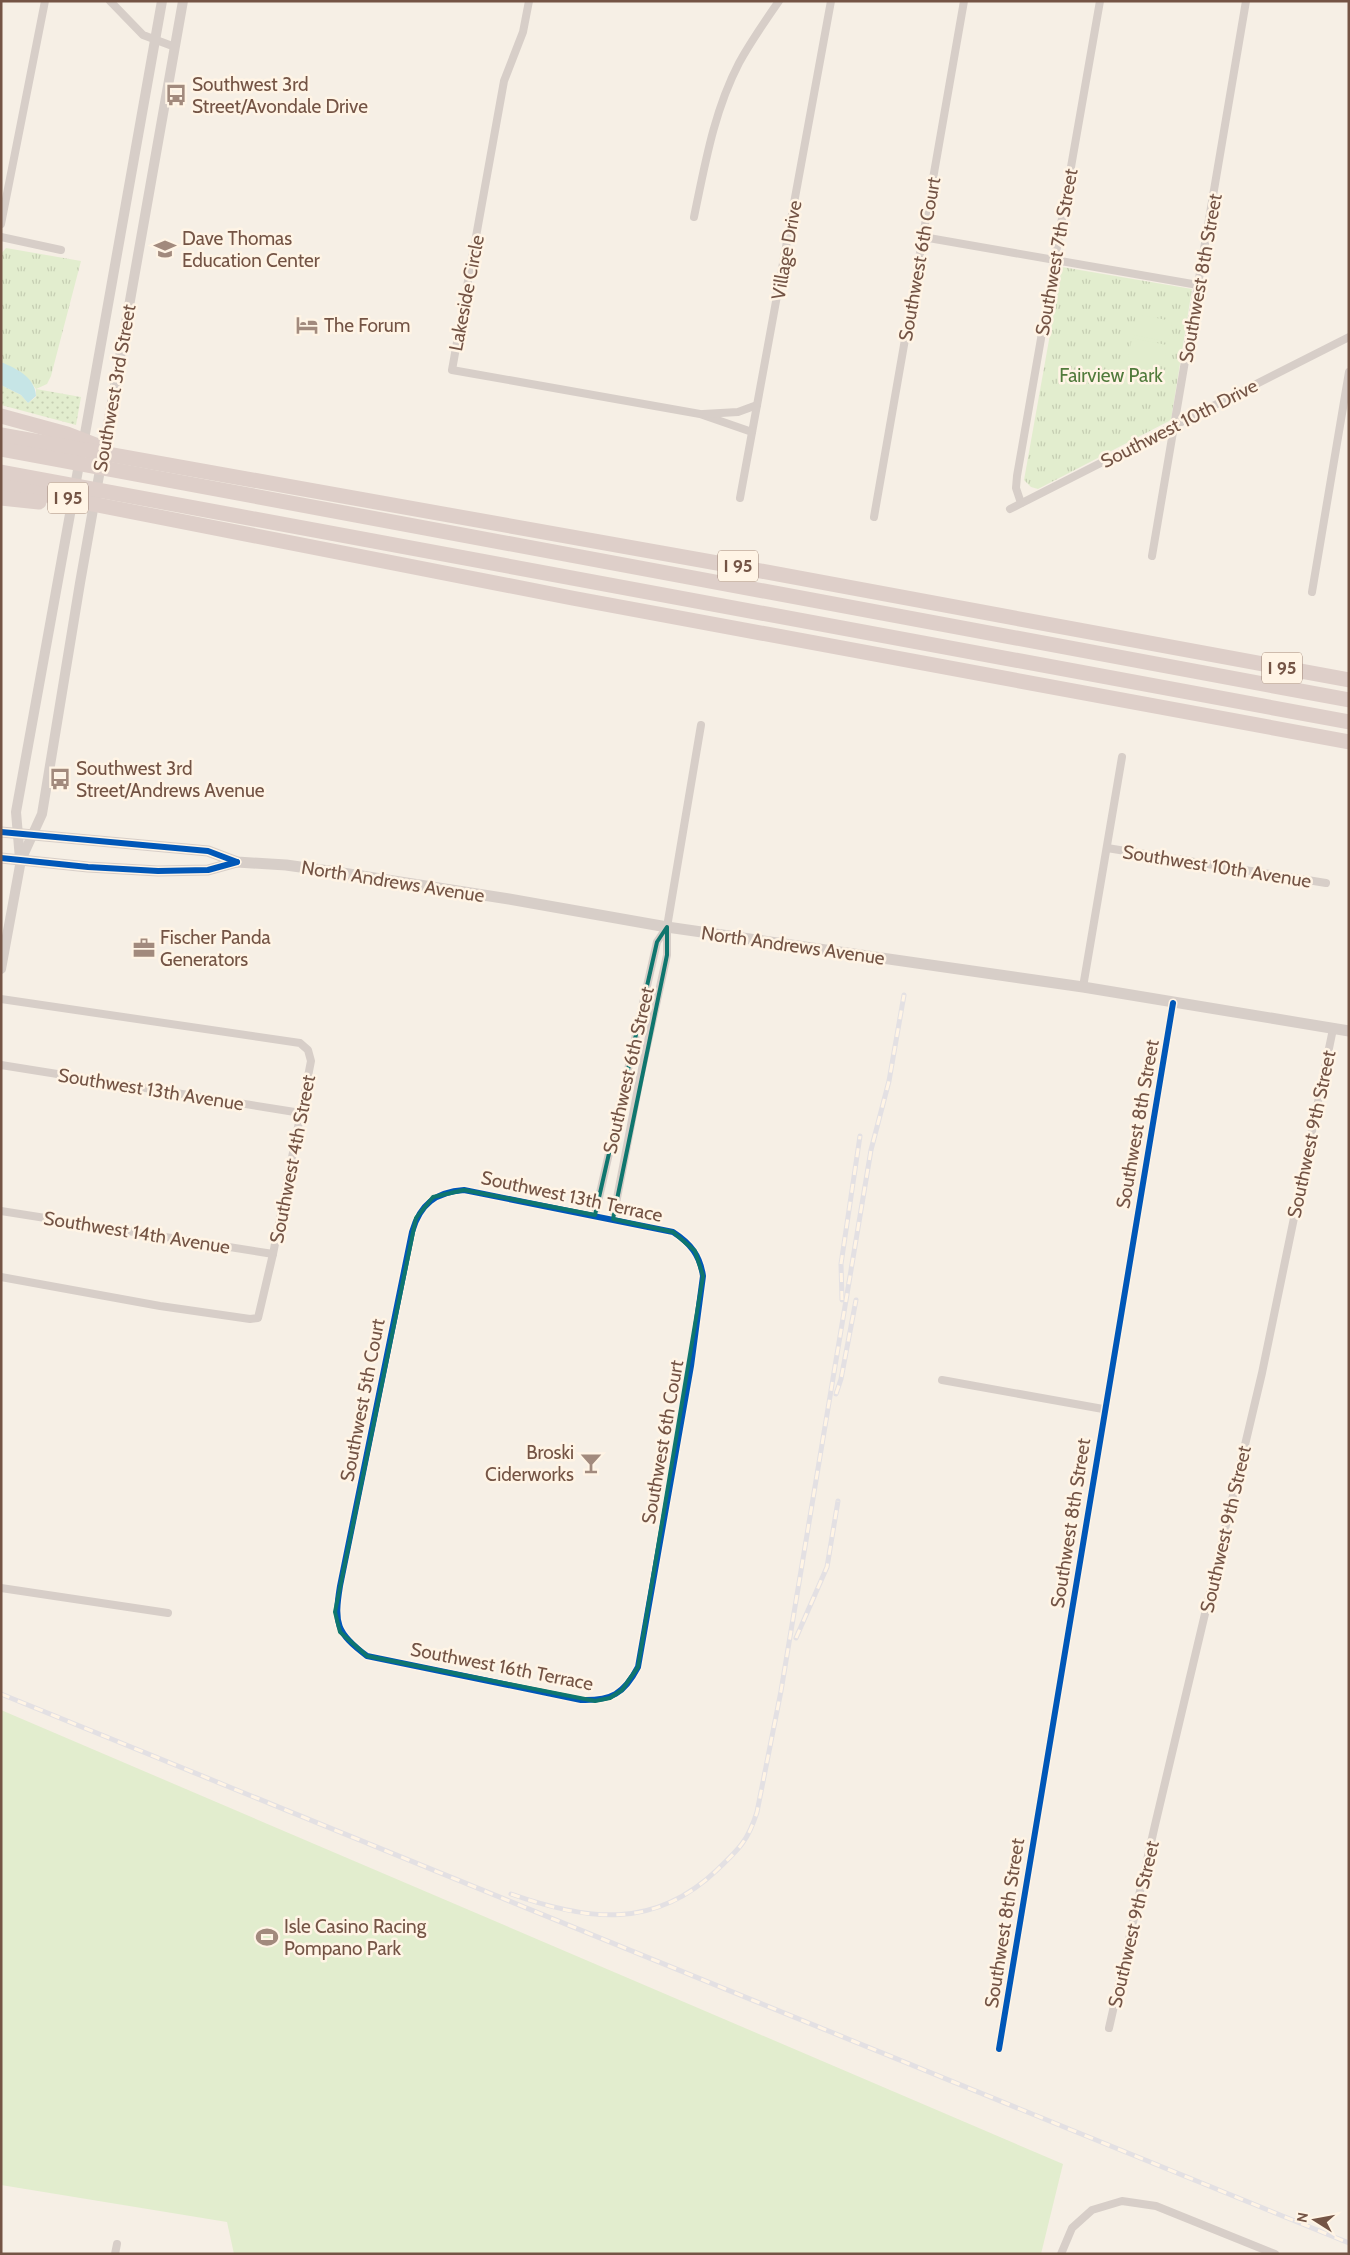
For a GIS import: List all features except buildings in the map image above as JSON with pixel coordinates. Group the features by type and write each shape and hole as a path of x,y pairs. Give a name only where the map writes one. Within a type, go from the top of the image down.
{"highway":[{"path":"1,416 67,434 135,459"},
{"name":"I 95","path":"1,435 734,566 1349,680"},
{"path":"1,449 1349,700"},
{"path":"1,472 1349,722"},
{"name":"I 95","path":"1,486 521,588 1349,742"},
{"path":"1,498 136,511"},
{"path":"738,608 879,654"},
{"path":"1087,652 1216,655"}],"main road":[{"name":"North Andrews Avenue","path":"1,832 208,851 237,862"},
{"name":"North Andrews Avenue","path":"1,858 88,867 158,870 208,870 237,862 286,864 509,899 667,927 1083,987 1349,1031"}],"street":[{"path":"1,224 45,1"},
{"path":"110,1 139,32 155,41 175,47"},
{"name":"Southwest 3rd Street","path":"1,969 20,860 16,812 162,1"},
{"name":"Southwest 3rd Street","path":"20,860 42,814 110,411 184,1"},
{"name":"Lakeside Circle","path":"529,1 524,32 504,81 452,370 700,414 752,432"},
{"path":"694,217 714,128 725,94 746,51 779,1"},
{"name":"Village Drive","path":"740,498 831,1"},
{"name":"Southwest 6th Court","path":"874,517 964,1"},
{"name":"Southwest 7th Street","path":"1021,503 1016,488 1017,476 1100,1"},
{"name":"Southwest 8th Street","path":"1152,556 1246,1"},
{"path":"1,237 61,250"},
{"path":"923,238 1198,285"},
{"name":"Southwest 10th Drive","path":"1010,509 1349,337"},
{"path":"1312,592 1349,372"},
{"name":"Lakeside Circle","path":"700,414 738,412 757,405"},
{"name":"Southwest 6th Street","path":"613,1219 640,1078 667,955 667,927 701,725"},
{"path":"1083,987 1122,757"},
{"name":"Southwest 10th Avenue","path":"1107,848 1326,883"},
{"name":"Southwest 6th Street","path":"594,1215 657,942 667,927"},
{"name":"Southwest 4th Street","path":"1,999 300,1043 308,1050 311,1061 273,1254 258,1318 250,1319 160,1306 1,1277"},
{"name":"Southwest 8th Street","path":"999,2049 1173,1003"},
{"name":"Southwest 9th Street","path":"1109,2028 1262,1373 1332,1029"},
{"name":"Southwest 13th Avenue","path":"1,1065 301,1113"},
{"name":"Southwest 13th Terrace","path":"464,1190 673,1232"},
{"name":"Southwest 5th Court","path":"350,1644 340,1632 335,1612 412,1232 416,1218 433,1198 449,1191 464,1190"},
{"name":"Southwest 14th Avenue","path":"1,1211 273,1254"},
{"name":"Southwest 6th Court","path":"638,1667 691,1366 704,1276 695,1251 685,1240 673,1232"},
{"path":"942,1380 1104,1409"},
{"path":"1,1588 168,1613"},
{"name":"Southwest 16th Terrace","path":"350,1644 367,1656 581,1700 610,1698 631,1682 638,1667"},
{"path":"1061,2254 1072,2228 1092,2210 1122,2201 1156,2206 1275,2254"},
{"path":"115,2254 117,2244"}],"highlighted area":[{"path":"667,927 667,955 613,1219 673,1232 695,1251 703,1276 638,1667 622,1690 610,1698 595,1701 367,1656 340,1632 335,1612 416,1218 433,1197 464,1190 595,1215 657,942"}],"green space":[{"path":"6,248 81,261 51,376 47,384 36,389 25,376 1,362 1,254"},
{"name":"Fairview Park","path":"1062,267 1192,289 1171,420 1038,489 1031,487 1024,480"},
{"path":"1136,314 1172,321 1168,342 1133,335"},
{"path":"1132,338 1167,345 1164,365 1128,359"},
{"path":"1,385 21,395 28,403 36,397 36,389 81,397 76,425 1,405"},
{"name":"Isle Casino Racing Pompano Park","path":"1,1710 1063,2164 1041,2254 234,2254 227,2222 1,2185"}],"water":[{"path":"1,362 24,374 29,379 35,389 36,396 28,403 21,395 1,385"}],"railway":[{"path":"511,1894 567,1910 593,1914 619,1915 644,1911 669,1903 693,1889 731,1856 742,1844 750,1830 757,1812 781,1691 871,1150 889,1081 904,995"},
{"path":"842,1300 841,1264 860,1136"},
{"path":"836,1394 841,1379 856,1300"},
{"path":"796,1638 827,1567 838,1501"},
{"path":"1,1694 1349,2243"}],"cycle path":[{"path":"1,832 208,851 237,862"},
{"path":"1,858 88,867 158,871 208,870 237,862"},
{"path":"999,2049 1173,1003"},
{"path":"464,1190 673,1232 693,1250 702,1269 703,1276 691,1366 638,1667 622,1690 609,1697 581,1700 367,1656 349,1641 343,1634 340,1626 337,1609 340,1586 412,1232 415,1222 430,1201 445,1193 464,1190"}],"place":[{"name":"Southwest 3rd Street/Avondale Drive","path":"176,95"},
{"name":"Dave Thomas Education Center","path":"165,249"},
{"name":"The Forum","path":"307,325"},
{"name":"Southwest 3rd Street/Andrews Avenue","path":"60,779"},
{"name":"Fischer Panda Generators","path":"144,948"},
{"name":"Broski Ciderworks","path":"591,1463"},
{"name":"Isle Casino Racing Pompano Park","path":"267,1937"}]}
